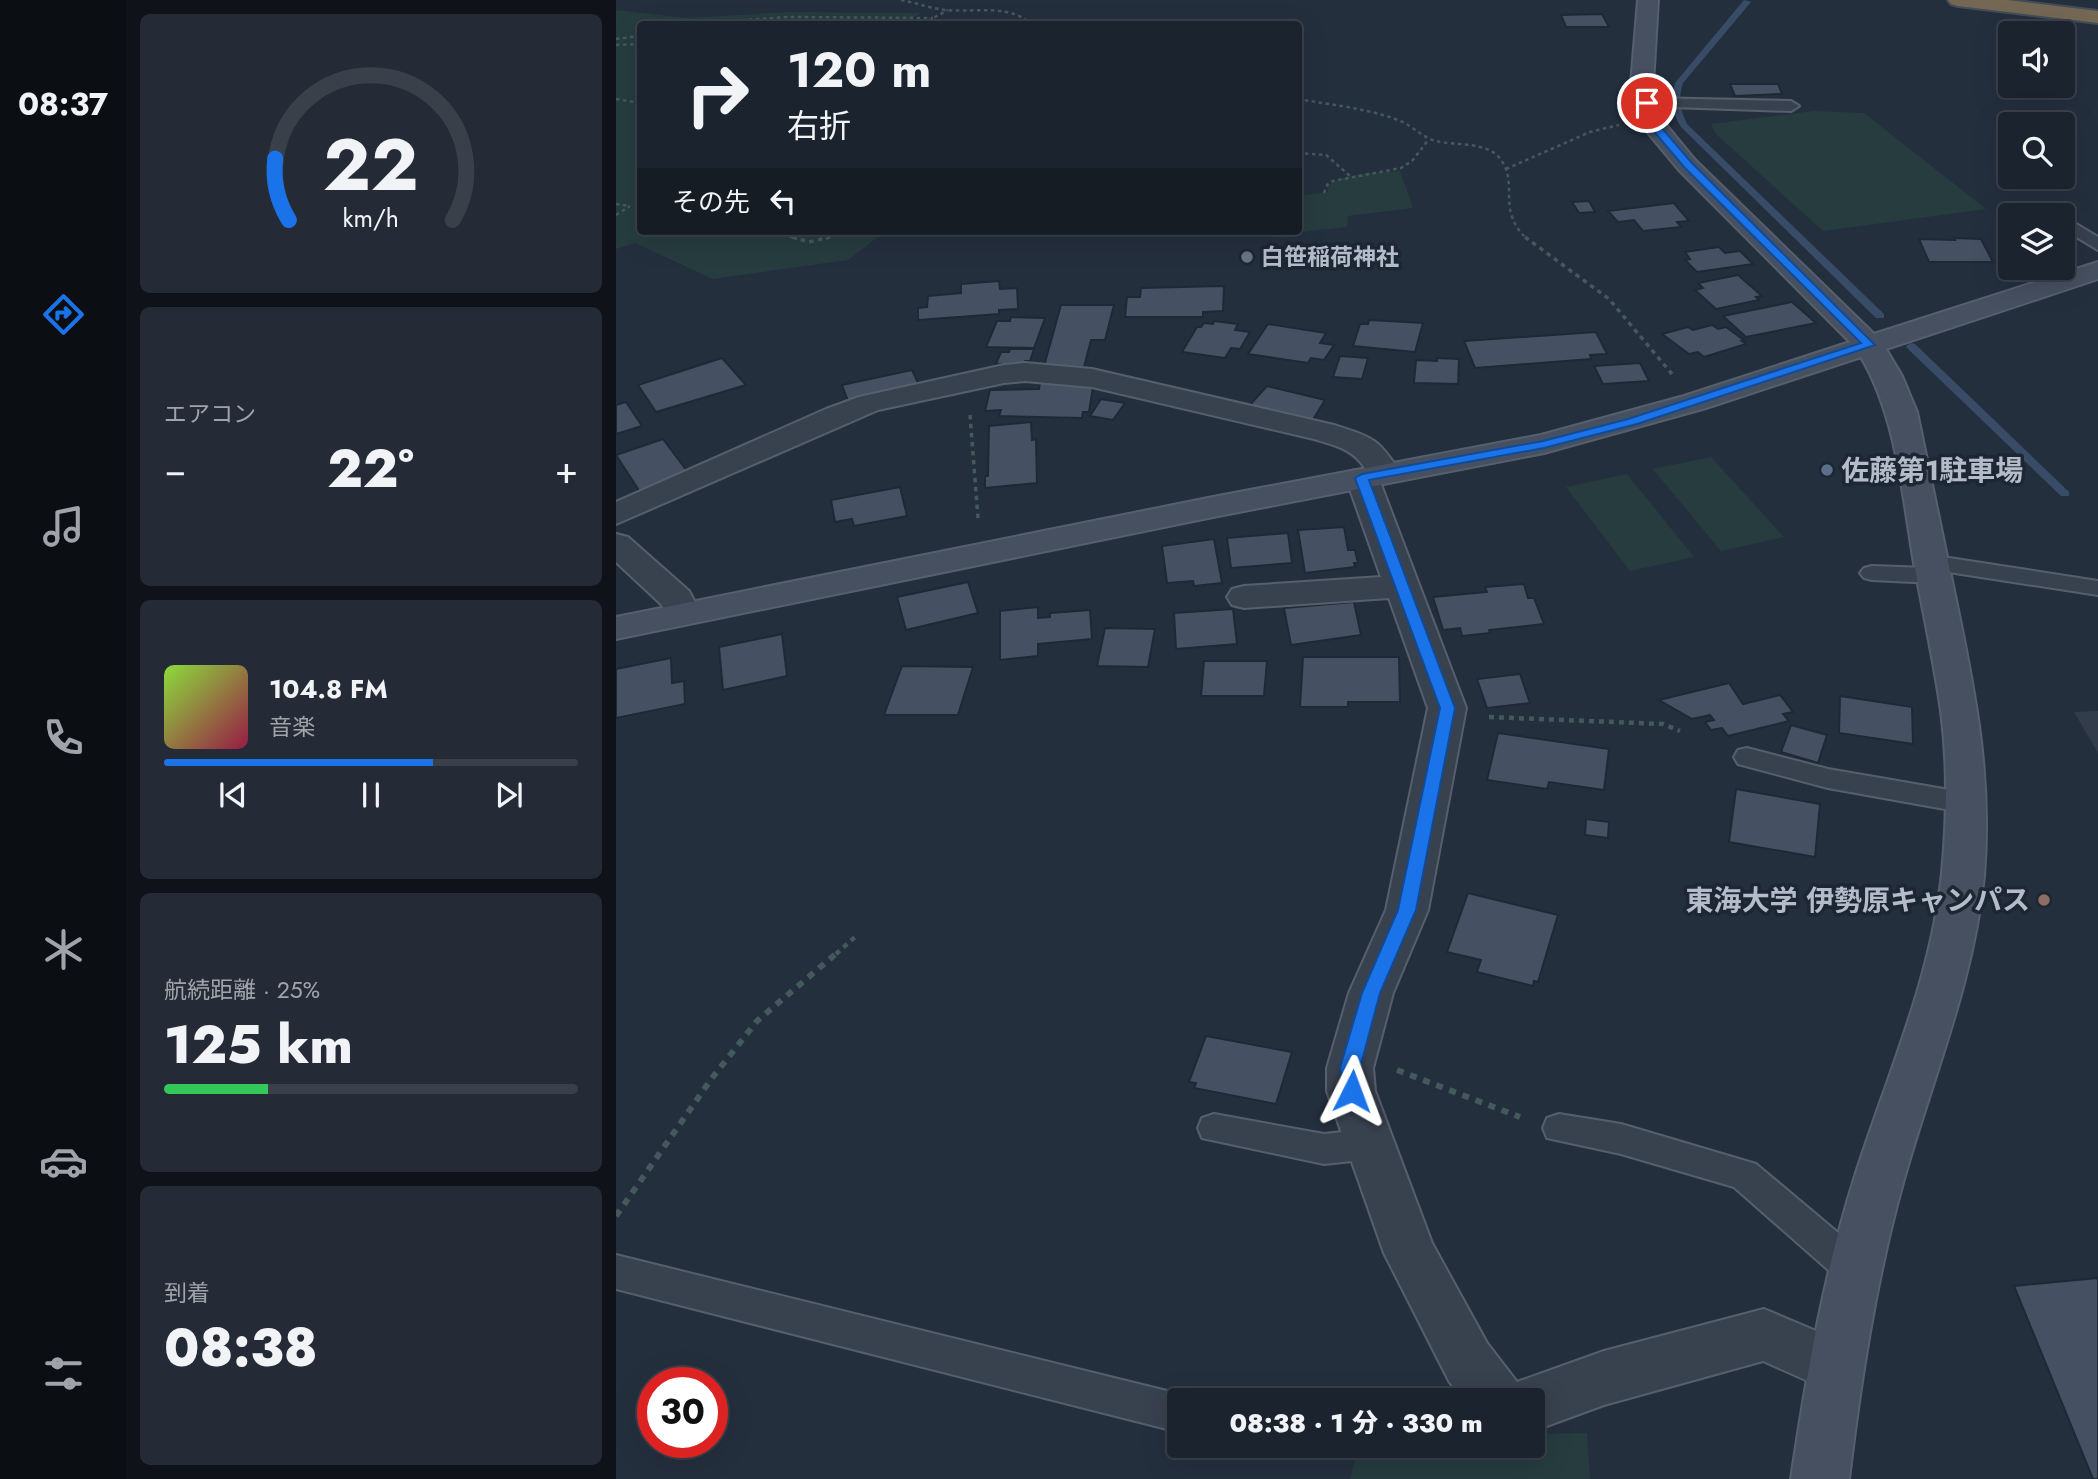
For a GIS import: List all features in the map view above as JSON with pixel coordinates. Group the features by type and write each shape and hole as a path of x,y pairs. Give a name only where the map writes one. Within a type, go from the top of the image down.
{"highway":[{"path":"1958,0 2098,17"}],"street":[{"path":"1648,0 1641,66 1687,164 1869,345 1887,376 1902,412 1960,712 1966,757 1967,803 1958,913 1947,970 1878,1182 1854,1270 1835,1367 1820,1479"},
{"path":"616,628 1544,444 1695,402 2098,270"},
{"path":"616,514 837,415 870,403 1004,374 1025,372 1092,378 1323,432 1361,444 1372,453 1373,476 1404,586 1447,708 1447,715 1407,910 1371,993 1350,1068 1352,1091 1410,1253 1468,1362 1488,1388"},
{"path":"616,544 677,599 683,614"},
{"path":"1244,597 1404,586"},
{"path":"1545,1399 1604,1378 1764,1335 1835,1367"}],"lane":[{"path":"1662,108 1791,106"},
{"path":"2075,229 2098,245"},
{"path":"1872,573 1932,569 2098,588"},
{"path":"1746,757 1772,766 1967,803"},
{"path":"1214,1128 1324,1149 1371,1144"},
{"path":"1559,1128 1621,1139 1744,1175 1854,1270"},
{"path":"616,1272 1167,1410"}],"path":[{"path":"901,0 949,10 1006,11 1021,15 1028,21"},
{"path":"928,21 949,10"},
{"path":"730,21 788,17 933,18"},
{"path":"616,39 637,36"},
{"path":"616,45 637,44"},
{"path":"616,100 637,103"},
{"path":"1302,100 1397,120 1429,139 1493,152 1501,157 1506,169 1506,195 1512,222 1530,245 1563,263 1598,289 1624,314 1695,402"},
{"path":"1506,169 1526,163 1601,128 1662,108"},
{"path":"1324,193 1327,185 1333,181 1398,169 1408,164 1415,159 1424,142 1429,139"},
{"path":"1302,153 1326,155 1351,176"},
{"path":"616,204 630,206 616,215"},
{"path":"785,235 802,242 826,241 836,235"},
{"path":"968,382 980,554"},
{"path":"1447,715 1663,724 1680,731"},
{"path":"616,1216 712,1078 757,1021 855,937"},
{"path":"1352,1060 1408,1073 1494,1109 1559,1128"}],"shaded area":[{"path":"2098,711 2098,753 2074,712"}],"green space":[{"path":"616,10 686,18 788,12 922,13 907,21 637,21 637,235 881,235 848,260 713,279 635,243 616,249"},
{"path":"1814,111 1864,113 1986,209 1823,231 1716,134 1711,124"},
{"path":"1400,171 1413,208 1348,216 1347,227 1302,232 1302,196 1328,192 1328,186 1335,181 1372,173"},
{"path":"1711,457 1784,537 1721,551 1653,469"},
{"path":"1627,474 1694,557 1630,571 1566,487"},
{"path":"1587,1433 1590,1479 1350,1479 1356,1458 1545,1458 1545,1434"}],"building":[{"path":"1602,14 1609,27 1566,27 1561,15"},
{"path":"1730,84 1778,84 1782,94 1735,96"},
{"path":"1589,201 1595,212 1579,213 1572,202"},
{"path":"1674,203 1689,221 1677,222 1681,227 1643,231 1634,220 1618,222 1608,211"},
{"path":"1954,238 1981,239 1993,262 1929,262 1919,239 1955,240"},
{"path":"1719,247 1725,253 1740,251 1753,264 1697,272 1685,260 1690,259 1685,252"},
{"path":"1738,275 1762,296 1756,297 1759,300 1716,309 1695,290 1703,288 1698,283"},
{"path":"999,281 1000,289 1017,288 1018,309 999,310 999,314 918,320 918,308 927,307 928,296 961,293 961,284"},
{"path":"1224,286 1223,311 1203,312 1203,317 1125,317 1127,297 1140,297 1141,288"},
{"path":"1792,302 1816,323 1746,337 1723,316"},
{"path":"1061,305 1114,305 1105,340 1091,340 1084,367 1044,366"},
{"path":"1011,317 1045,318 1034,348 986,347 997,321 1010,321"},
{"path":"1369,320 1423,323 1415,352 1353,346 1360,324 1368,324"},
{"path":"1214,321 1238,324 1235,330 1250,332 1240,349 1231,348 1225,358 1182,352 1197,327 1204,323 1213,324"},
{"path":"1268,324 1326,333 1320,343 1334,345 1324,360 1311,358 1308,363 1248,354"},
{"path":"1712,325 1718,329 1726,327 1746,344 1704,357 1698,352 1689,354 1662,334 1688,327 1693,330"},
{"path":"1596,332 1607,354 1590,355 1591,359 1475,368 1464,341"},
{"path":"1010,349 1034,349 1030,361 1025,361 1024,365 996,364 1001,352 1009,352"},
{"path":"1340,356 1368,358 1362,379 1333,377"},
{"path":"722,358 746,385 656,412 638,385"},
{"path":"1437,358 1459,359 1458,384 1414,383 1416,360 1437,361"},
{"path":"1640,363 1649,381 1603,384 1594,366"},
{"path":"912,370 919,385 848,401 842,385"},
{"path":"1087,381 1086,387 1093,387 1089,412 1083,412 1082,418 999,416 1001,410 985,411 990,390 1039,389 1040,383"},
{"path":"1267,386 1325,400 1311,423 1248,407"},
{"path":"1101,399 1125,403 1113,420 1090,416"},
{"path":"626,402 642,426 616,434 616,405"},
{"path":"1031,422 1032,440 1036,439 1037,483 985,488 985,476 988,476 989,426"},
{"path":"663,439 690,475 640,492 616,455"},
{"path":"900,487 907,516 854,526 852,519 835,522 831,500"},
{"path":"1344,527 1348,550 1355,550 1358,563 1354,563 1355,567 1305,573 1298,530"},
{"path":"1288,533 1292,563 1231,568 1227,538"},
{"path":"1214,539 1222,583 1194,586 1193,581 1167,583 1162,546"},
{"path":"968,582 978,613 906,630 897,597"},
{"path":"1524,584 1528,598 1534,598 1544,624 1462,636 1460,628 1443,630 1433,597 1487,592 1485,587"},
{"path":"1354,602 1361,635 1291,645 1284,608"},
{"path":"1038,607 1038,618 1050,617 1050,613 1090,610 1092,639 1038,644 1038,656 1000,660 1000,611"},
{"path":"1233,609 1237,644 1176,649 1174,613"},
{"path":"1105,628 1155,629 1148,667 1097,666"},
{"path":"782,634 787,676 723,690 719,647"},
{"path":"1303,657 1399,657 1400,702 1348,702 1348,707 1300,707"},
{"path":"671,658 672,683 684,681 685,704 616,718 616,669"},
{"path":"1204,661 1267,661 1264,696 1201,696"},
{"path":"902,666 973,667 958,715 884,715"},
{"path":"1520,674 1530,703 1487,708 1477,679"},
{"path":"1729,683 1743,704 1780,695 1793,712 1783,714 1789,721 1728,736 1722,728 1711,730 1705,722 1714,720 1710,715 1692,719 1659,700"},
{"path":"1840,696 1912,707 1913,744 1839,733"},
{"path":"1791,725 1827,735 1818,763 1781,752"},
{"path":"1498,733 1609,749 1604,790 1549,782 1547,789 1487,780"},
{"path":"1736,789 1820,804 1815,857 1729,842"},
{"path":"1586,819 1609,822 1608,838 1585,835"},
{"path":"1468,893 1558,915 1538,982 1534,981 1533,986 1477,972 1481,960 1447,952"},
{"path":"1206,1036 1292,1052 1276,1104 1194,1088 1196,1083 1189,1082"},
{"path":"2098,1278 2098,1479 2093,1479 2014,1286"}],"waterway":[{"path":"1747,2 1679,83 1676,94 1679,115 1684,125 1880,316"},
{"path":"1911,346 2065,494"}],"place":[{"name":"白笹稲荷神社","path":"1247,257"},
{"name":"佐藤第1駐車場","path":"1827,470"},
{"name":"東海大学 伊勢原キャンパス","path":"2044,900"}],"route":[{"path":"1352,1091 1350,1068 1371,993 1407,910 1447,708 1362,478 1544,444 1633,422 1869,345 1687,164 1656,128 1647,103"}]}
